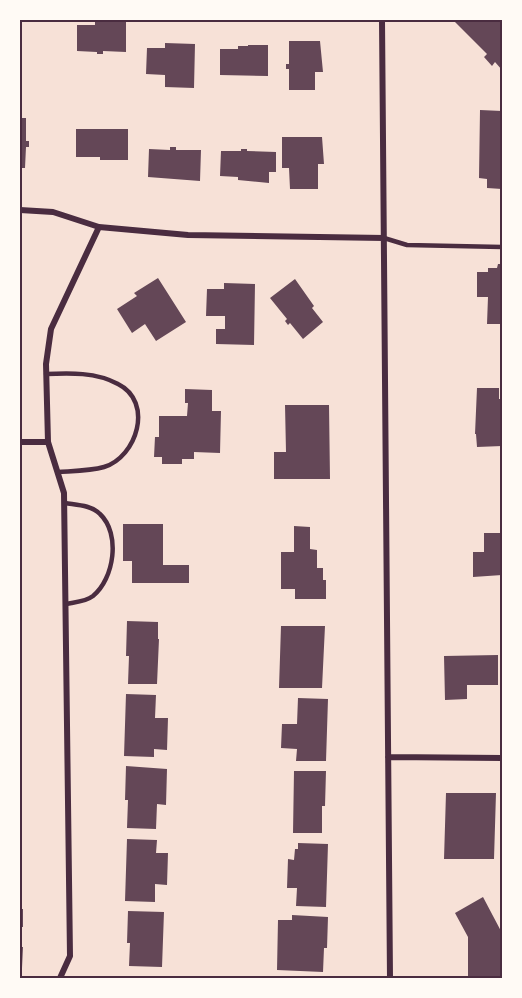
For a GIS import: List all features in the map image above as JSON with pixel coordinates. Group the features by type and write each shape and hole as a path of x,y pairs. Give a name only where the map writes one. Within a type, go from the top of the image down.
{"street":[{"path":"382,20 390,978"},
{"path":"20,210 53,212 99,227 189,235 384,238"},
{"path":"60,978 70,956 65,503 48,442 46,374 51,329 99,227"},
{"path":"20,442 48,442"},
{"path":"388,757 502,758"}],"lane":[{"path":"384,238 407,245 502,247"},
{"path":"46,374 83,373 119,384 130,393 138,407 136,434 132,443 116,460 104,467 58,472"},
{"path":"65,503 90,507 100,514 109,527 112,559 106,580 94,595 86,600 66,604"}],"building":[{"path":"107,20 126,21 126,52 103,51 103,54 97,54 97,52 77,51 77,25 95,25 95,22 107,22"},
{"path":"502,20 502,70 495,62 492,66 484,57 487,54 454,21"},
{"path":"289,41 320,41 323,72 315,72 315,90 289,90 289,69 286,69 286,64 289,64"},
{"path":"165,43 195,44 194,88 165,87 165,75 146,74 147,48 165,48"},
{"path":"268,45 268,76 220,75 220,49 238,49 238,46"},
{"path":"20,76 22,76 22,92 20,92"},
{"path":"480,110 502,111 502,189 487,188 487,179 479,178"},
{"path":"20,118 26,118 26,141 29,141 29,147 26,147 25,168 20,168"},
{"path":"76,129 128,129 128,160 76,157"},
{"path":"282,137 322,137 324,164 318,164 318,189 290,189 289,168 282,168"},
{"path":"170,147 176,147 176,150 201,150 200,181 148,177 149,149 170,150"},
{"path":"241,149 276,152 276,172 269,172 269,183 220,176 221,151 241,151"},
{"path":"498,264 502,264 502,324 487,324 488,297 477,297 477,272 488,272 488,268 497,268"},
{"path":"158,278 186,322 156,341 145,324 132,333 117,309 137,296 134,293"},
{"path":"295,279 323,322 303,339 290,323 288,325 285,321 287,319 270,298"},
{"path":"224,283 255,284 254,345 216,344 216,329 225,329 225,316 206,316 207,289 224,289"},
{"path":"477,388 499,388 499,399 502,399 502,446 477,447 475,434"},
{"path":"185,389 212,390 212,411 221,411 220,453 194,452 194,459 182,459 182,464 162,464 162,457 154,457 155,437 159,437 159,416 187,416 188,403 185,403"},
{"path":"285,405 329,405 330,479 274,479 274,452 286,452"},
{"path":"123,524 163,524 163,565 189,565 189,583 132,583 132,561 123,561"},
{"path":"294,526 310,527 310,549 317,550 317,568 323,568 323,580 326,580 326,599 295,599 295,589 281,589 281,552 294,552"},
{"path":"484,533 502,533 502,575 473,577 473,552 484,552"},
{"path":"127,621 158,622 157,684 128,684"},
{"path":"281,626 325,626 322,688 279,688"},
{"path":"498,655 498,685 467,685 467,699 445,700 444,656"},
{"path":"126,694 156,695 155,718 168,718 167,750 154,749 154,757 124,756"},
{"path":"298,698 328,699 326,761 296,761 297,749 281,748 282,724 297,724"},
{"path":"126,766 167,769 166,805 157,804 156,829 127,828"},
{"path":"294,771 326,771 322,833 293,833"},
{"path":"446,793 496,793 494,859 444,859"},
{"path":"127,839 157,840 156,853 168,853 167,885 155,884 155,902 125,901"},
{"path":"298,843 328,844 326,907 296,906 297,888 287,888 288,859 294,860"},
{"path":"483,897 502,933 502,978 468,978 468,937 455,913"},
{"path":"20,909 23,909 23,927 20,927"},
{"path":"128,911 164,912 162,967 129,966"},
{"path":"292,915 328,917 327,948 324,948 323,972 277,970 278,920 292,920"},
{"path":"20,947 23,947 22,968 20,968"}]}
